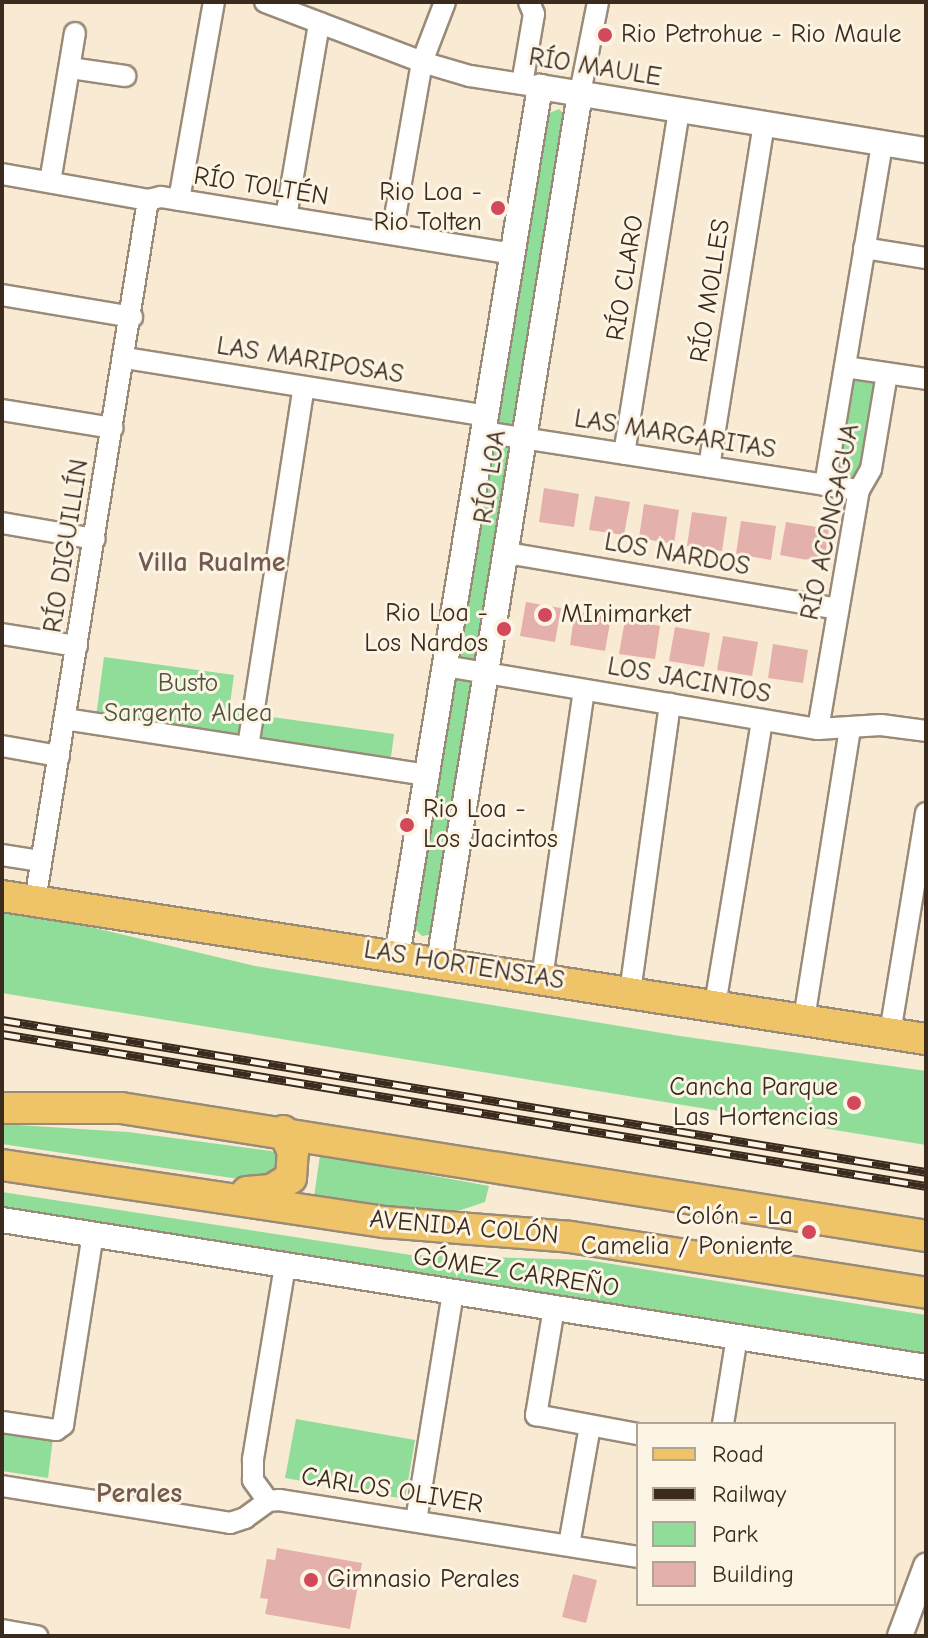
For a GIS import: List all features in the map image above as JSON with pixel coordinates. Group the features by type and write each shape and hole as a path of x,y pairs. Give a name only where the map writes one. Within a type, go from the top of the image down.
{"main road":[{"name":"LAS HORTENSIAS","path":"2,896 926,1039"},
{"path":"2,1108 121,1108 283,1131 926,1236"},
{"path":"210,1195 282,1186 291,1178 294,1161 283,1131"},
{"name":"AVENIDA COLÓN","path":"2,1165 385,1222 583,1239 926,1293"}],"street":[{"path":"179,200 214,2"},
{"name":"RÍO MAULE","path":"265,2 296,8 319,23 422,62 470,76 926,150"},
{"path":"392,234 422,62 445,2"},
{"path":"529,2 534,14 531,86"},
{"name":"RÍO LOA","path":"439,962 580,93 598,2"},
{"path":"286,217 319,23"},
{"path":"50,182 75,33"},
{"path":"71,68 125,76"},
{"name":"RÍO LOA","path":"397,956 513,254 531,86"},
{"name":"RÍO CLARO","path":"624,454 679,110"},
{"name":"RÍO MOLLES","path":"709,467 764,124"},
{"name":"RÍO ACONGAGUA","path":"825,485 882,143"},
{"name":"RÍO TOLTÉN","path":"2,174 148,200 161,197 513,254"},
{"name":"RÍO DIGUILLÍN","path":"35,901 132,317 148,200"},
{"path":"864,248 926,258"},
{"path":"2,295 132,317"},
{"name":"LAS MARIPOSAS","path":"125,358 304,387 484,424"},
{"path":"845,367 926,379"},
{"name":"RÍO ACONGAGUA","path":"818,729 859,490 871,469 887,373"},
{"path":"248,747 304,387"},
{"path":"2,410 113,428"},
{"name":"LAS MARGARITAS","path":"484,424 526,438 859,490"},
{"path":"2,523 95,539"},
{"name":"LOS NARDOS","path":"507,553 838,609"},
{"path":"2,634 77,646"},
{"name":"LOS JACINTOS","path":"445,666 818,729 881,725 926,731"},
{"path":"542,978 584,690"},
{"path":"630,992 670,704"},
{"path":"65,719 427,775"},
{"path":"715,1005 762,720"},
{"path":"804,1019 850,728"},
{"path":"2,746 59,756"},
{"path":"890,1033 926,813"},
{"path":"2,855 41,861"},
{"name":"GÓMEZ CARREÑO","path":"2,1220 926,1367"},
{"path":"2,1422 60,1428 64,1421 93,1234"},
{"path":"268,1501 255,1485 252,1472 285,1265"},
{"path":"416,1521 453,1292"},
{"path":"554,1308 536,1415 636,1434"},
{"path":"723,1422 737,1337"},
{"path":"569,1545 590,1426"},
{"name":"CARLOS OLIVER","path":"2,1486 230,1523 245,1518 268,1501 636,1557"},
{"path":"902,1636 903,1603 926,1566"},
{"path":"2,1630 37,1636"}],"green space":[{"path":"559,109 565,115 434,926 429,935 422,936 412,926 547,114"},
{"path":"851,378 872,381 877,385 864,470 849,479 835,475"},
{"name":"Busto Sargento Aldea","path":"104,657 234,675 229,711 394,734 391,757 96,717"},
{"path":"2,906 255,966 680,1036 926,1071 926,1145 2,993"},
{"path":"2,1124 128,1132 271,1151 279,1154 281,1171 260,1182 2,1144"},
{"path":"320,1155 489,1186 485,1202 461,1210 408,1213 314,1197"},
{"path":"2,1192 411,1255 587,1260 926,1315 926,1359 2,1210"},
{"path":"296,1419 415,1440 405,1499 285,1478"},
{"path":"2,1430 53,1438 48,1478 2,1471"}],"building":[{"path":"544,488 579,494 574,527 539,522"},
{"path":"595,496 630,502 624,535 589,530"},
{"path":"644,504 679,510 674,544 639,538"},
{"path":"692,512 727,517 722,551 687,546"},
{"path":"741,521 776,526 771,560 736,554"},
{"path":"786,522 829,529 824,563 780,555"},
{"path":"526,602 561,608 555,642 520,636"},
{"path":"575,611 611,617 605,651 570,645"},
{"path":"625,620 660,626 655,659 619,654"},
{"path":"675,627 710,633 704,667 669,661"},
{"path":"723,636 758,642 752,676 717,670"},
{"path":"773,644 808,650 803,683 768,678"},
{"name":"Gimnasio Perales","path":"277,1548 362,1563 350,1629 265,1614 268,1599 260,1598 267,1559 275,1560"},
{"path":"573,1574 597,1580 586,1623 562,1617"}],"railway":[{"path":"2,1020 926,1172"},
{"path":"2,1034 926,1186"}],"place":[{"name":"Rio Petrohue - Rio Maule","path":"605,35"},
{"name":"Rio Loa - Rio Tolten","path":"498,208"},
{"name":"MInimarket","path":"545,615"},
{"name":"Rio Loa - Los Nardos","path":"504,629"},
{"name":"Rio Loa - Los Jacintos","path":"407,825"},
{"name":"Cancha Parque Las Hortencias","path":"854,1103"},
{"name":"Colón - La Camelia / Poniente","path":"809,1232"},
{"name":"Gimnasio Perales","path":"311,1580"}],"district":[{"name":"Villa Rualme","path":"212,562"},
{"name":"Perales","path":"139,1493"}]}
